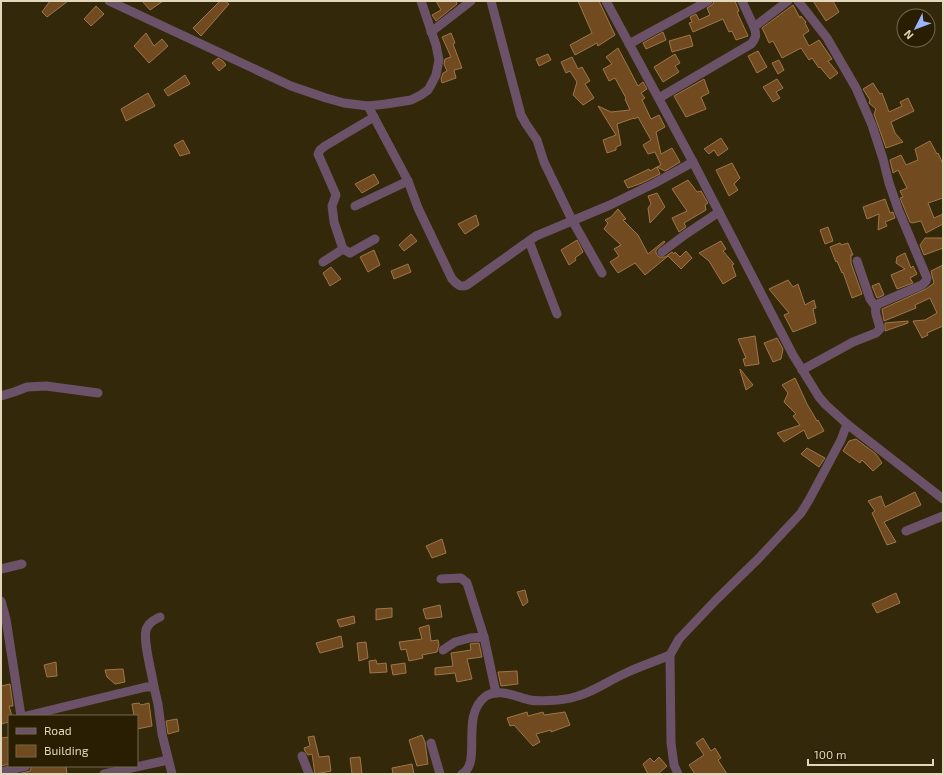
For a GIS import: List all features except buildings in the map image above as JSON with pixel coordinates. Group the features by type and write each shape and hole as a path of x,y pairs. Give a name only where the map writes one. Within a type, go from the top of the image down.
{"street":[{"path":"109,1 291,86 344,103 368,106 411,100 428,90 436,75 439,60 436,45 421,1"},
{"path":"431,32 471,1"},
{"path":"491,1 521,114 537,140 544,162 572,220 602,273"},
{"path":"606,1 693,162 802,370 826,405 847,424 943,499"},
{"path":"630,44 708,1"},
{"path":"659,98 751,44 755,39 756,34 742,1"},
{"path":"754,27 788,1"},
{"path":"798,1 827,38 856,88 872,125 883,159 888,184 927,278 922,285 875,306"},
{"path":"368,106 408,181 418,208 452,279 463,287 529,241 554,228 610,205 693,162"},
{"path":"374,117 325,146 318,154 336,195 332,206 334,222 343,249 350,252 375,239"},
{"path":"355,206 408,181"},
{"path":"662,252 719,212"},
{"path":"529,241 557,314"},
{"path":"323,262 343,249"},
{"path":"802,370 853,342 876,333 880,329 875,306 870,299 857,261"},
{"path":"1,396 27,387 46,386 98,392"},
{"path":"678,774 674,765 672,743 670,655 679,639 763,554 801,513 841,440 847,424"},
{"path":"906,531 943,516"},
{"path":"1,569 22,564"},
{"path":"440,579 461,578 467,583 484,637 496,693"},
{"path":"1,601 6,620 22,715"},
{"path":"160,618 149,625 146,631 146,644 158,704 162,734 172,774"},
{"path":"443,650 455,642 470,638 484,637"},
{"path":"462,774 469,764 472,754 472,720 475,712 486,696 496,693 532,700 573,698 596,689 627,672 670,655"},
{"path":"30,715 146,687 154,687"},
{"path":"431,743 440,774"},
{"path":"302,756 309,774"},
{"path":"138,767 168,760"},
{"path":"1,772 22,767"},
{"path":"104,774 136,767"}]}
